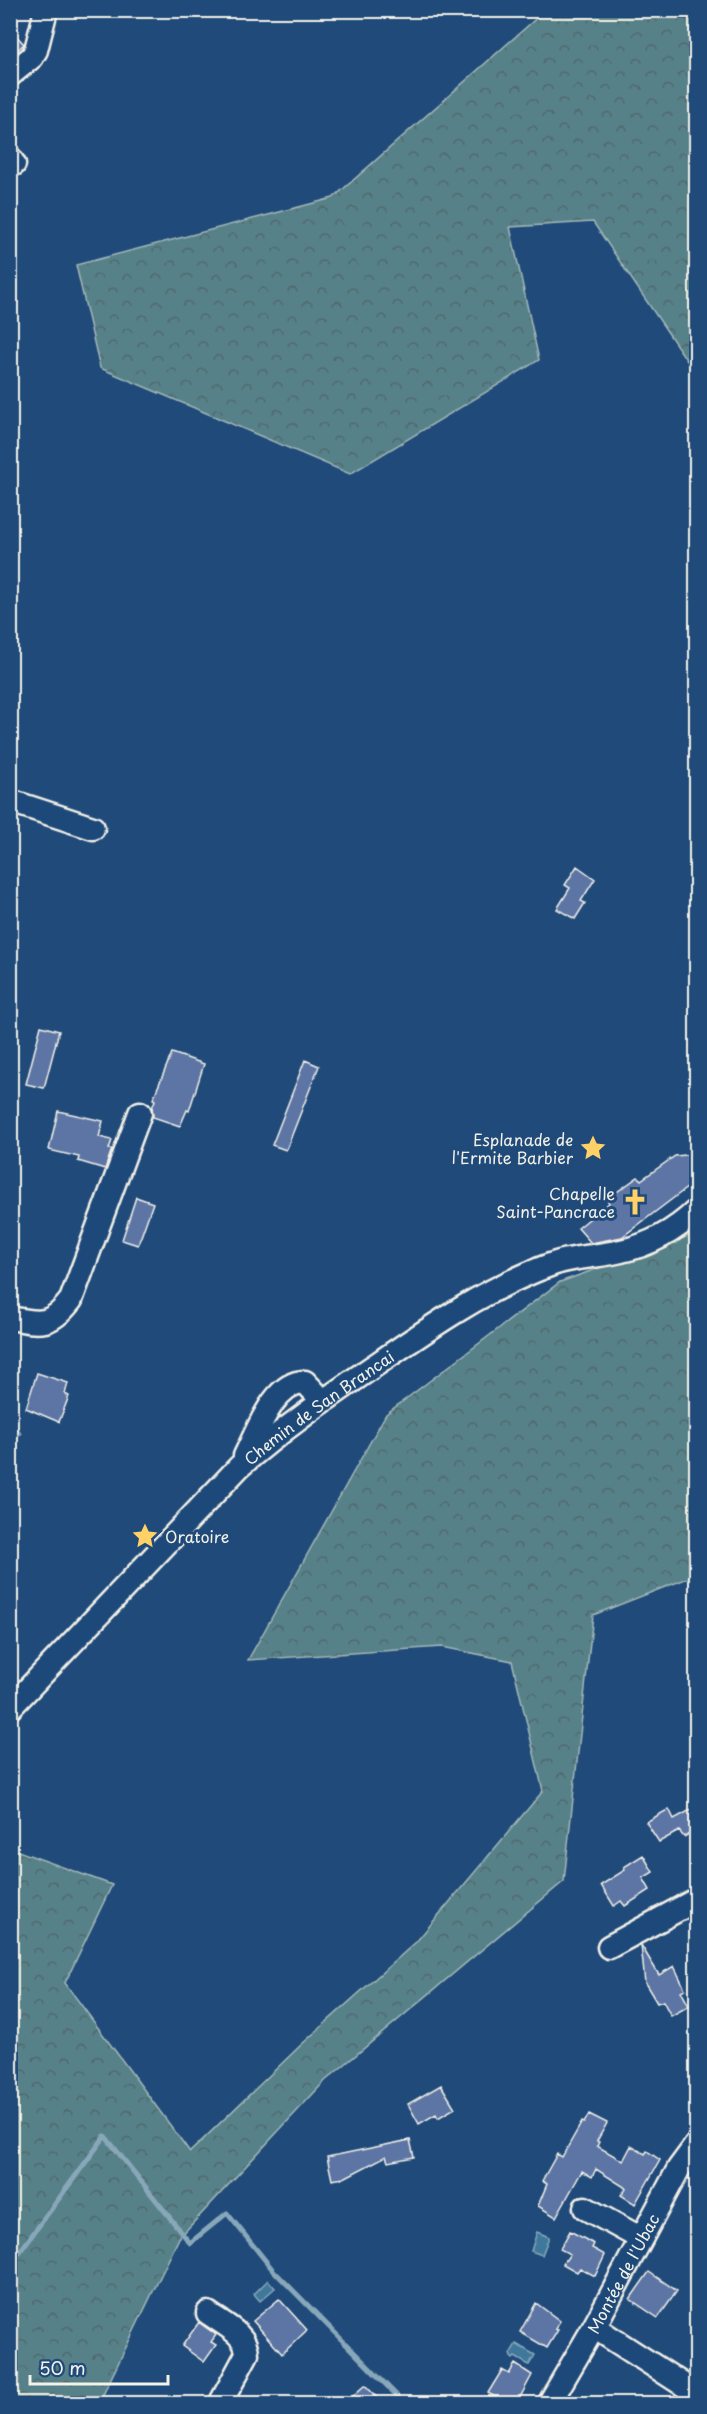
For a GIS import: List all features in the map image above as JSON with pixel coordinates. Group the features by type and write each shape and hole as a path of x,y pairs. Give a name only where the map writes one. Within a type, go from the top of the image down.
{"street":[{"path":"10,75 32,57 36,50 46,10"},
{"path":"10,801 93,828"},
{"path":"10,1318 36,1323 48,1321 59,1315 71,1300 140,1113"},
{"name":"Chemin de San Brancai","path":"10,1708 239,1467 270,1440 323,1401 442,1318 465,1305 549,1265 646,1244 670,1232 696,1211"},
{"path":"239,1467 273,1402 285,1387 297,1382 305,1382 323,1401"},
{"path":"609,1947 696,1900"},
{"name":"Montée de l'Ubac","path":"549,2403 594,2327 679,2168 696,2145"},
{"path":"585,2208 640,2238"},
{"path":"208,2313 243,2338 247,2346 247,2354 220,2403"},
{"path":"594,2327 696,2393"}],"green space":[{"path":"574,10 696,11 696,374 593,222 510,227 539,360 350,474 100,368 76,265 333,198 540,15"},
{"path":"696,1230 696,1575 593,1615 564,1881 325,2081 179,2238 99,2403 11,2403 10,1848 112,1885 65,1983 190,2152 302,2044 416,1942 543,1791 512,1661 442,1647 248,1660 386,1414 560,1282 689,1236"}],"water":[{"path":"11,1425 18,1428 21,1434 16,1436 11,1451"},
{"path":"537,2232 549,2237 542,2255 531,2251"},
{"path":"268,2280 275,2288 260,2301 254,2294"},
{"path":"516,2344 535,2355 529,2365 511,2357 510,2354"}],"building":[{"path":"10,29 24,44 10,57"},
{"path":"577,866 595,879 581,901 585,903 575,919 557,909 570,888 565,885"},
{"path":"41,1026 59,1031 44,1088 26,1084"},
{"path":"172,1053 204,1064 189,1111 187,1110 180,1126 153,1117 152,1108 155,1100 153,1099"},
{"path":"305,1060 319,1066 286,1150 272,1145"},
{"path":"58,1111 103,1121 99,1137 112,1140 109,1149 112,1149 105,1169 78,1161 79,1157 49,1150"},
{"name":"Chapelle Saint-Pancrace","path":"696,1154 696,1181 622,1237 591,1243 578,1228 609,1203 607,1199 638,1177 641,1180 675,1156"},
{"path":"136,1197 153,1203 138,1245 122,1240"},
{"path":"37,1373 68,1383 65,1394 69,1396 59,1422 26,1408"},
{"path":"696,1807 696,1830 684,1837 679,1831 659,1842 646,1822 669,1809 674,1819"},
{"path":"643,1855 653,1872 643,1878 650,1890 625,1906 621,1901 614,1906 601,1885"},
{"path":"641,1945 659,1975 674,1966 685,1989 681,1991 689,2006 671,2016 663,2001 657,2003 645,1983"},
{"path":"441,2085 455,2108 438,2118 436,2114 419,2124 408,2104"},
{"path":"589,2114 607,2123 597,2141 599,2142 597,2146 623,2161 631,2146 645,2154 647,2151 660,2160 635,2204 621,2195 626,2188 596,2169 592,2177 582,2171 556,2217 538,2206 547,2184 542,2181 557,2154 562,2157"},
{"path":"410,2140 414,2157 388,2162 386,2156 344,2178 332,2180 327,2157"},
{"path":"570,2231 594,2244 592,2248 605,2255 595,2276 580,2268 577,2272 563,2264 570,2254 560,2249"},
{"path":"649,2272 677,2291 658,2318 630,2299"},
{"path":"279,2299 307,2330 282,2354 253,2321"},
{"path":"536,2303 560,2321 555,2329 558,2330 547,2348 520,2332"},
{"path":"199,2322 216,2335 211,2342 216,2345 204,2362 182,2346"},
{"path":"515,2364 532,2375 517,2403 506,2403 488,2393 502,2370 509,2374"},
{"path":"365,2385 382,2403 345,2403"}],"waterway":[{"path":"10,2265 105,2136 190,2243 227,2213 273,2270 405,2404"}],"place":[{"name":"Esplanade de l'Ermite Barbier","path":"593,1148"},
{"name":"Chapelle Saint-Pancrace","path":"635,1202"},
{"name":"Oratoire","path":"145,1536"}]}
